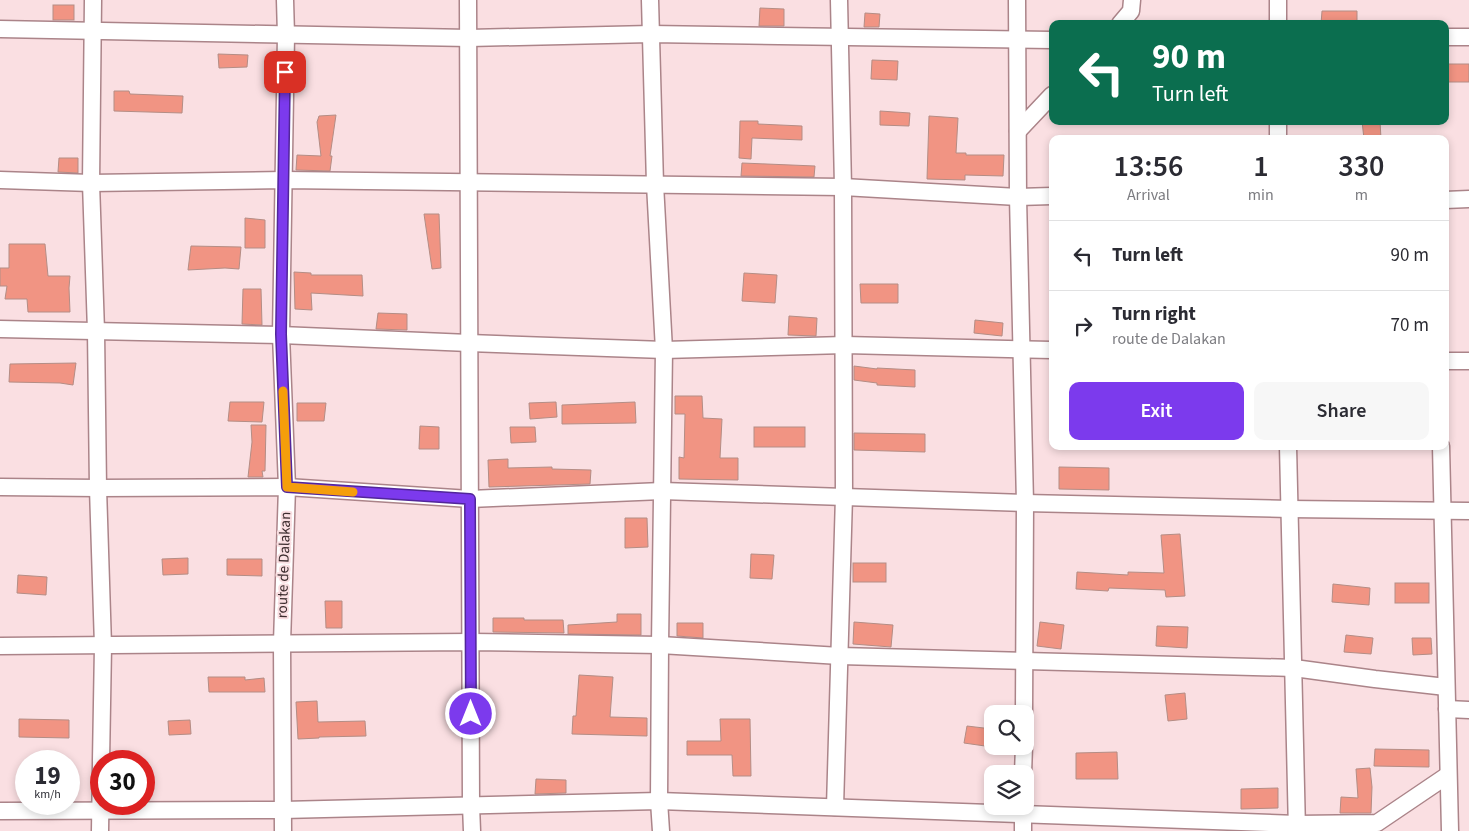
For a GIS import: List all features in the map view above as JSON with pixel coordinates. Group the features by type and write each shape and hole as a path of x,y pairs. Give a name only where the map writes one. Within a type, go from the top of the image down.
{"street":[{"path":"93,0 91,183 103,646 101,750"},
{"name":"route de Dalakan","path":"283,831 282,643 287,487 281,334 285,0"},
{"path":"468,0 468,343 472,831"},
{"path":"650,0 655,184 664,350 659,801 661,831"},
{"path":"836,807 844,496 843,187 839,0"},
{"path":"1017,0 1018,197 1025,503 1024,705"},
{"path":"1123,20 1131,11 1132,0"},
{"path":"1278,0 1278,20"},
{"path":"0,29 469,38 651,34 1049,40"},
{"path":"1449,37 1469,37"},
{"path":"1018,131 1049,99"},
{"path":"0,180 91,183 284,180 655,184 843,187 1018,197 1049,196"},
{"path":"1449,200 1469,199"},
{"path":"0,330 281,334 664,350 844,345 1049,350"},
{"path":"1449,361 1469,361"},
{"path":"1288,450 1297,827"},
{"path":"1441,450 1450,831"},
{"path":"0,487 287,487 470,499 662,491 1025,503 1469,511"},
{"path":"0,646 470,642 660,644 840,656 1294,668 1446,687"},
{"path":"1447,709 1469,710"},
{"path":"1034,811 1297,827 1377,823 1448,774"},
{"path":"155,811 283,810 659,801 984,809"},
{"path":"0,811 90,811"},
{"path":"100,815 100,831"},
{"path":"1023,815 1023,831"}],"building":[{"path":"53,5 74,5 74,20 53,20"},
{"path":"760,8 784,9 784,26 759,26"},
{"path":"1322,11 1357,11 1357,20 1321,20"},
{"path":"865,13 880,14 879,27 864,27"},
{"path":"218,54 248,55 247,67 219,68"},
{"path":"872,60 898,61 897,80 871,79"},
{"path":"1449,64 1469,64 1469,82 1449,82"},
{"path":"114,91 129,91 130,94 183,96 182,113 114,111"},
{"path":"880,111 910,113 909,126 880,125"},
{"path":"336,115 330,156 332,156 330,171 296,170 297,155 321,156 317,122 319,116"},
{"path":"929,116 958,118 956,153 966,153 966,155 1004,155 1003,176 965,175 965,180 927,179"},
{"path":"740,121 758,121 758,124 802,126 802,140 752,138 751,159 739,158"},
{"path":"1362,125 1380,125 1381,135 1364,135"},
{"path":"59,158 78,158 78,173 58,172"},
{"path":"742,163 815,166 814,177 741,176"},
{"path":"424,214 439,214 441,268 432,269"},
{"path":"245,218 265,220 265,248 245,248"},
{"path":"9,244 45,244 48,276 70,276 70,312 28,312 27,299 5,299 7,286 0,286 0,268 9,268"},
{"path":"191,246 241,247 239,269 188,270"},
{"path":"294,272 311,273 311,275 362,275 363,296 311,293 312,310 295,309"},
{"path":"744,273 777,275 775,303 742,301"},
{"path":"860,284 898,284 898,303 861,303"},
{"path":"243,289 261,289 262,325 242,324"},
{"path":"378,313 407,314 407,330 376,329"},
{"path":"789,316 817,318 816,336 788,335"},
{"path":"975,320 1003,323 1002,336 974,333"},
{"path":"76,363 73,385 9,382 10,364"},
{"path":"854,366 915,370 915,387 877,385 877,383 854,380"},
{"path":"675,396 702,396 703,418 722,419 720,458 738,458 738,480 679,479 679,457 684,458 685,414 675,414"},
{"path":"230,402 264,402 262,422 228,421"},
{"path":"556,402 557,417 530,419 529,403"},
{"path":"635,402 636,423 562,424 562,405"},
{"path":"297,403 326,403 324,421 297,421"},
{"path":"251,425 266,425 265,471 262,471 263,477 248,477 252,442"},
{"path":"420,426 439,427 439,449 419,449"},
{"path":"510,427 535,427 536,442 511,443"},
{"path":"754,427 805,427 805,447 754,447"},
{"path":"854,433 925,434 925,452 854,450"},
{"path":"508,459 508,468 552,467 552,469 591,470 590,484 489,487 488,460"},
{"path":"1059,467 1109,468 1109,490 1059,489"},
{"path":"625,518 647,518 648,547 625,548"},
{"path":"1180,534 1185,596 1166,597 1165,590 1109,588 1108,591 1076,589 1077,572 1128,575 1128,572 1164,573 1161,535"},
{"path":"751,554 774,555 772,579 750,578"},
{"path":"188,558 188,574 163,575 162,559"},
{"path":"227,559 262,559 262,576 227,575"},
{"path":"853,563 886,563 886,582 853,582"},
{"path":"18,575 47,577 46,595 17,593"},
{"path":"1395,583 1429,583 1429,603 1395,603"},
{"path":"1333,584 1370,588 1369,605 1332,602"},
{"path":"325,601 342,601 342,628 326,628"},
{"path":"617,614 641,614 641,635 568,634 568,625 617,622"},
{"path":"493,618 563,620 564,633 493,632"},
{"path":"854,622 893,625 891,647 853,644"},
{"path":"1040,622 1064,625 1061,649 1037,646"},
{"path":"677,623 703,623 703,638 677,636"},
{"path":"1157,626 1188,627 1187,648 1156,646"},
{"path":"1346,635 1373,638 1371,654 1344,652"},
{"path":"1412,638 1431,638 1432,654 1413,655"},
{"path":"579,675 613,677 610,717 647,718 647,736 572,734 573,716 576,716"},
{"path":"208,677 245,677 245,680 264,678 265,692 209,692"},
{"path":"1185,693 1187,719 1168,721 1165,695"},
{"path":"317,701 318,722 365,721 366,736 298,739 296,702"},
{"path":"19,719 69,720 69,738 19,737"},
{"path":"720,719 750,719 751,776 733,776 732,755 687,755 687,741 721,741"},
{"path":"190,720 191,734 169,735 168,721"},
{"path":"967,726 984,728 984,746 964,743"},
{"path":"1375,749 1429,750 1429,767 1374,766"},
{"path":"1117,752 1118,779 1076,779 1076,753"},
{"path":"1370,768 1372,787 1371,813 1340,813 1341,797 1358,798 1356,769"},
{"path":"536,779 566,780 566,793 535,794"},
{"path":"1278,788 1278,808 1241,809 1241,789"}],"slow traffic":[{"path":"283,391 287,487 353,492"}],"route":[{"path":"285,72 281,334 287,487 470,499 471,714"}]}
